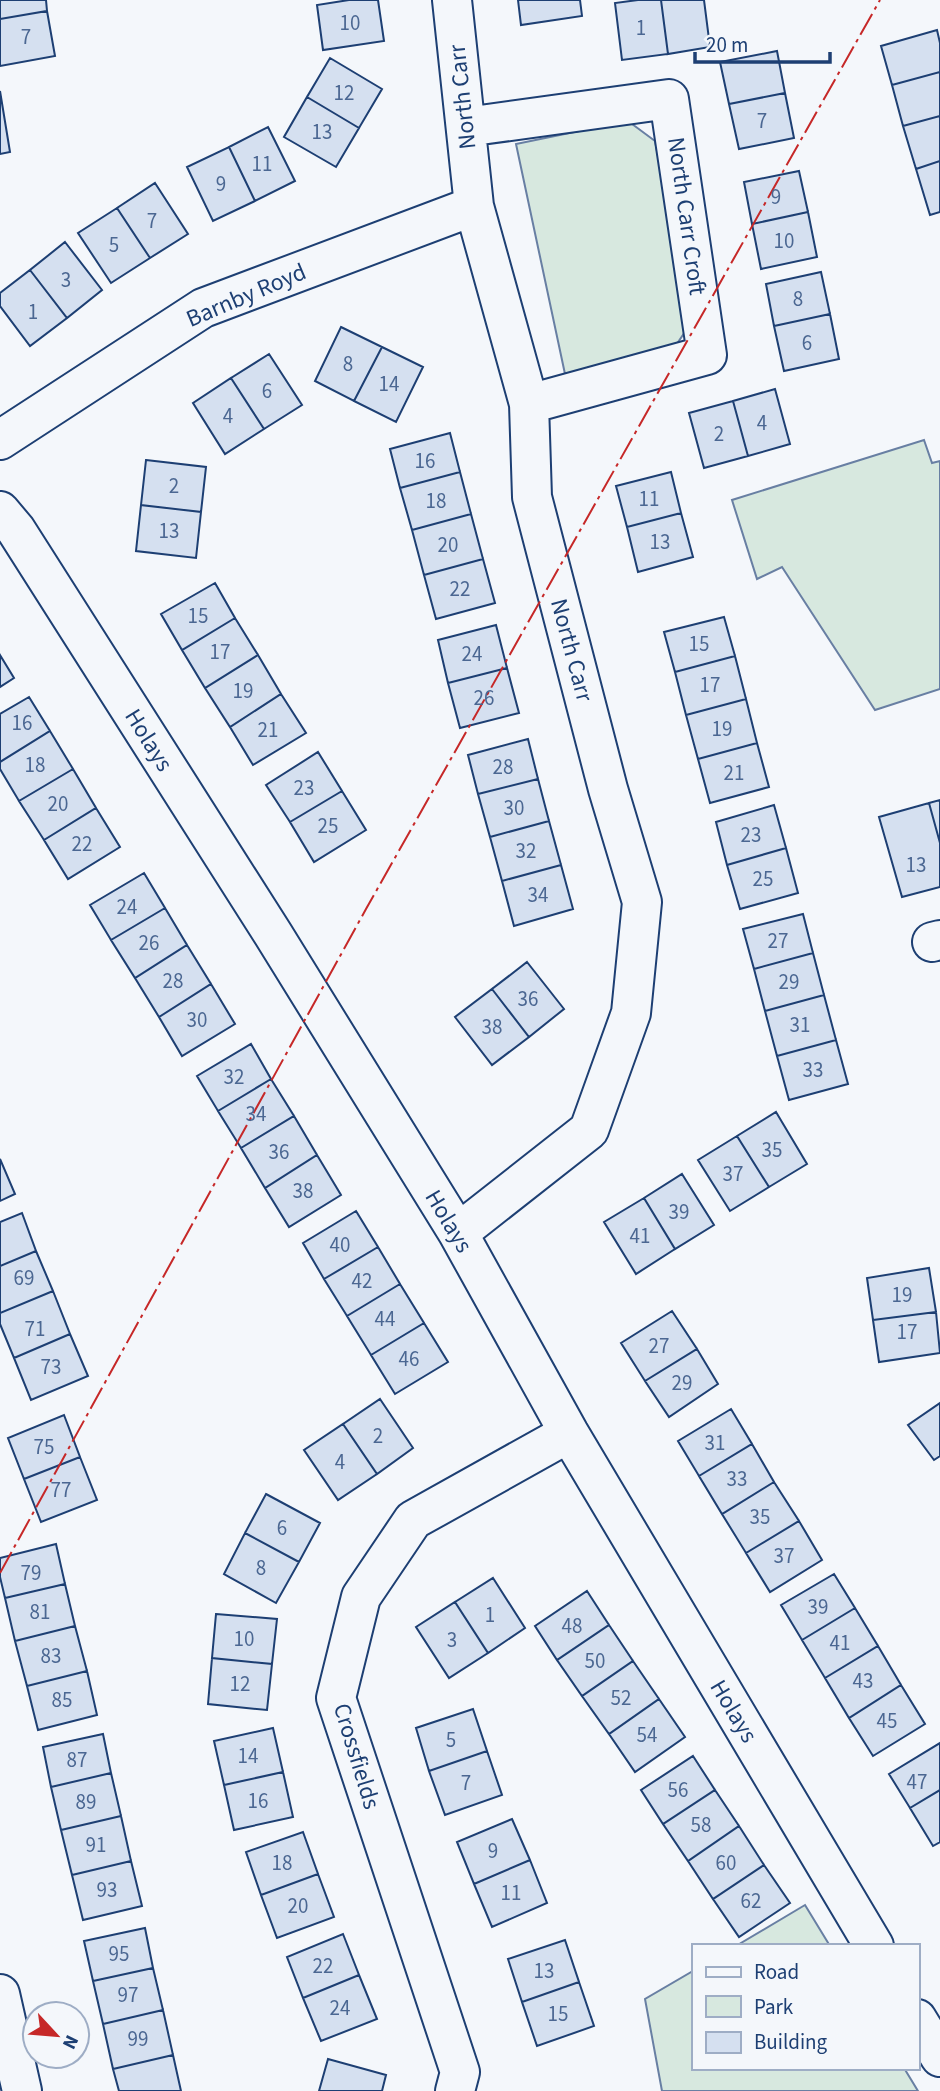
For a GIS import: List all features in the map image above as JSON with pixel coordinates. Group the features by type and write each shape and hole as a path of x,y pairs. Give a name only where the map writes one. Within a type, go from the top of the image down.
{"street":[{"name":"North Carr","path":"452,0 474,206 529,404 532,497 608,789 642,902 631,1013 589,1130 458,1233"},
{"name":"North Carr Croft","path":"466,127 669,99 707,355 529,404"},
{"name":"Barnby Royd","path":"0,440 203,308 474,206"},
{"name":"Holays","path":"0,511 16,530 273,934 458,1233 569,1433 873,1944"},
{"name":"Crossfields","path":"455,2091 460,2071 336,1698 361,1597 413,1520 569,1433"},
{"path":"0,1994 22,2091"},
{"path":"919,2022 940,2057"}],"green space":[{"path":"628,121 655,141 691,323 672,351 565,374 516,144"},
{"path":"924,440 932,463 940,461 940,689 875,710 782,567 757,579 732,500"},
{"path":"805,1905 829,1944 739,1944"},
{"path":"692,1972 692,2070 905,2070 918,2091 662,2091 645,1999"}],"building":[{"path":"0,0 46,0 47,11 0,19"},
{"path":"349,0 378,0 384,41 323,50 317,5"},
{"path":"518,0 580,0 582,16 521,25"},
{"path":"661,0 668,54 622,60 615,3"},
{"path":"661,0 704,0 710,47 668,54"},
{"path":"47,11 55,56 0,66 0,19"},
{"path":"937,30 940,72 892,85 881,46"},
{"path":"777,51 785,93 729,104 720,62"},
{"path":"330,58 382,89 359,128 307,97"},
{"path":"940,72 940,116 903,126 892,85"},
{"path":"0,91 10,152 0,154"},
{"path":"785,93 794,138 739,149 729,104"},
{"path":"307,97 359,128 336,167 284,137"},
{"path":"940,116 940,161 916,169 903,126"},
{"path":"268,127 295,181 255,201 229,147"},
{"path":"229,147 255,201 213,221 187,167"},
{"path":"940,161 940,212 930,215 916,169"},
{"path":"799,171 808,212 752,224 744,182"},
{"path":"155,183 188,234 150,258 117,208"},
{"path":"117,208 150,258 111,283 78,233"},
{"path":"808,212 817,257 761,269 752,224"},
{"path":"65,242 102,290 67,318 30,270"},
{"path":"30,270 67,318 30,346 0,306 0,293"},
{"path":"821,272 830,314 774,326 766,284"},
{"path":"830,314 839,359 784,371 774,326"},
{"path":"341,327 382,347 354,401 315,381"},
{"path":"382,347 423,367 396,422 354,401"},
{"path":"269,354 302,405 264,429 231,378"},
{"path":"231,378 264,429 225,454 193,403"},
{"path":"775,389 790,444 748,456 733,401"},
{"path":"733,401 748,456 704,468 689,413"},
{"path":"450,433 460,472 400,488 390,449"},
{"path":"146,460 206,467 201,512 141,505"},
{"path":"460,472 471,514 412,530 400,488"},
{"path":"671,472 681,513 627,527 616,486"},
{"path":"141,505 201,512 196,558 136,551"},
{"path":"681,513 693,557 638,572 627,527"},
{"path":"471,514 483,559 424,575 412,530"},
{"path":"483,559 495,603 436,619 424,575"},
{"path":"215,583 235,618 182,650 161,614"},
{"path":"724,617 735,656 675,672 664,632"},
{"path":"235,618 258,655 205,688 182,650"},
{"path":"496,625 507,668 448,683 438,640"},
{"path":"0,655 14,678 0,687"},
{"path":"258,655 281,694 230,727 205,688"},
{"path":"735,656 746,699 686,715 675,672"},
{"path":"507,668 519,713 460,728 448,683"},
{"path":"281,694 306,733 253,765 230,727"},
{"path":"29,697 50,731 0,762 0,714"},
{"path":"746,699 757,743 698,759 686,715"},
{"path":"50,731 73,769 19,801 0,769 0,762"},
{"path":"528,739 538,779 478,794 468,755"},
{"path":"757,743 769,787 710,803 698,759"},
{"path":"318,752 342,791 290,822 266,785"},
{"path":"73,769 96,808 44,840 19,801"},
{"path":"538,779 549,821 490,837 478,794"},
{"path":"342,791 366,830 314,862 290,822"},
{"path":"940,800 940,843 929,803"},
{"path":"929,803 940,843 940,887 902,897 879,817"},
{"path":"774,805 786,848 727,865 716,822"},
{"path":"96,808 120,847 68,879 44,840"},
{"path":"549,821 561,865 502,881 490,837"},
{"path":"786,848 798,893 740,909 727,865"},
{"path":"561,865 573,909 514,926 502,881"},
{"path":"144,873 165,908 111,940 90,905"},
{"path":"165,908 187,945 135,978 111,940"},
{"path":"803,914 813,953 754,969 743,929"},
{"path":"187,945 211,984 159,1017 135,978"},
{"path":"813,953 824,995 765,1011 754,969"},
{"path":"527,962 564,1009 529,1037 492,989"},
{"path":"211,984 235,1024 182,1056 159,1017"},
{"path":"492,989 529,1037 492,1065 455,1017"},
{"path":"824,995 836,1040 777,1056 765,1011"},
{"path":"836,1040 848,1084 789,1100 777,1056"},
{"path":"251,1044 271,1079 218,1111 197,1076"},
{"path":"271,1079 294,1116 241,1148 218,1111"},
{"path":"776,1112 807,1164 769,1187 737,1136"},
{"path":"294,1116 317,1155 265,1188 241,1148"},
{"path":"737,1136 769,1187 730,1211 698,1160"},
{"path":"317,1155 341,1195 289,1227 265,1188"},
{"path":"0,1159 15,1194 0,1201"},
{"path":"682,1174 714,1225 675,1249 644,1198"},
{"path":"644,1198 675,1249 636,1274 604,1222"},
{"path":"356,1211 378,1247 324,1279 303,1243"},
{"path":"22,1213 36,1251 0,1266 0,1222"},
{"path":"378,1247 400,1284 347,1316 324,1279"},
{"path":"36,1251 53,1291 0,1313 0,1266"},
{"path":"929,1268 936,1312 873,1320 867,1278"},
{"path":"400,1284 424,1323 371,1355 347,1316"},
{"path":"53,1291 70,1334 14,1358 0,1324 0,1313"},
{"path":"672,1311 697,1349 645,1381 621,1343"},
{"path":"936,1312 940,1353 879,1362 873,1320"},
{"path":"424,1323 448,1362 395,1394 371,1355"},
{"path":"70,1334 88,1376 31,1400 14,1358"},
{"path":"697,1349 718,1384 669,1417 645,1381"},
{"path":"380,1399 413,1448 377,1474 343,1424"},
{"path":"940,1403 940,1456 934,1460 908,1425"},
{"path":"731,1409 752,1444 699,1476 678,1441"},
{"path":"64,1415 80,1457 24,1479 8,1438"},
{"path":"343,1424 377,1474 338,1500 304,1450"},
{"path":"752,1444 774,1482 722,1514 699,1476"},
{"path":"80,1457 97,1500 41,1522 24,1479"},
{"path":"774,1482 799,1521 746,1553 722,1514"},
{"path":"266,1494 320,1523 299,1562 245,1533"},
{"path":"799,1521 822,1560 770,1592 746,1553"},
{"path":"245,1533 299,1562 276,1603 224,1574"},
{"path":"56,1544 65,1584 5,1598 0,1577 0,1558"},
{"path":"834,1574 855,1608 802,1640 781,1605"},
{"path":"493,1578 525,1628 488,1653 455,1602"},
{"path":"65,1584 75,1626 15,1641 5,1598"},
{"path":"587,1591 609,1625 557,1660 535,1626"},
{"path":"455,1602 488,1653 449,1678 416,1627"},
{"path":"855,1608 878,1646 825,1678 802,1640"},
{"path":"216,1614 277,1619 272,1664 212,1658"},
{"path":"609,1625 633,1661 582,1696 557,1660"},
{"path":"75,1626 87,1671 27,1686 15,1641"},
{"path":"878,1646 901,1685 849,1718 825,1678"},
{"path":"212,1658 272,1664 267,1710 208,1704"},
{"path":"633,1661 659,1699 609,1734 582,1696"},
{"path":"87,1671 97,1715 38,1730 27,1686"},
{"path":"901,1685 925,1724 873,1756 849,1718"},
{"path":"659,1699 685,1737 635,1772 609,1734"},
{"path":"473,1709 487,1751 429,1771 416,1728"},
{"path":"273,1728 283,1772 224,1785 214,1741"},
{"path":"103,1734 111,1773 51,1787 43,1747"},
{"path":"940,1743 940,1790 910,1808 889,1774"},
{"path":"487,1751 502,1795 445,1815 429,1771"},
{"path":"693,1756 715,1790 663,1824 641,1790"},
{"path":"283,1772 293,1817 234,1830 224,1785"},
{"path":"111,1773 121,1816 61,1830 51,1787"},
{"path":"715,1790 739,1826 688,1861 663,1824"},
{"path":"940,1790 940,1842 933,1846 910,1808"},
{"path":"121,1816 131,1861 72,1875 61,1830"},
{"path":"512,1819 530,1860 474,1884 457,1842"},
{"path":"739,1826 764,1865 713,1899 688,1861"},
{"path":"303,1832 318,1874 261,1895 246,1852"},
{"path":"530,1860 547,1903 492,1927 474,1884"},
{"path":"131,1861 142,1906 83,1920 72,1875"},
{"path":"764,1865 790,1903 739,1937 713,1899"},
{"path":"318,1874 334,1917 277,1938 261,1895"},
{"path":"145,1928 153,1968 93,1981 84,1941"},
{"path":"343,1934 359,1975 303,1998 287,1957"},
{"path":"565,1940 579,1982 522,2002 508,1959"},
{"path":"153,1968 163,2010 103,2024 93,1981"},
{"path":"359,1975 377,2019 321,2041 303,1998"},
{"path":"579,1982 594,2026 537,2046 522,2002"},
{"path":"163,2010 173,2055 113,2069 103,2024"},
{"path":"173,2055 181,2091 119,2091 113,2069"},
{"path":"328,2059 386,2075 382,2091 319,2091"}],"power":[{"path":"0,1573 366,909 880,0"}]}
